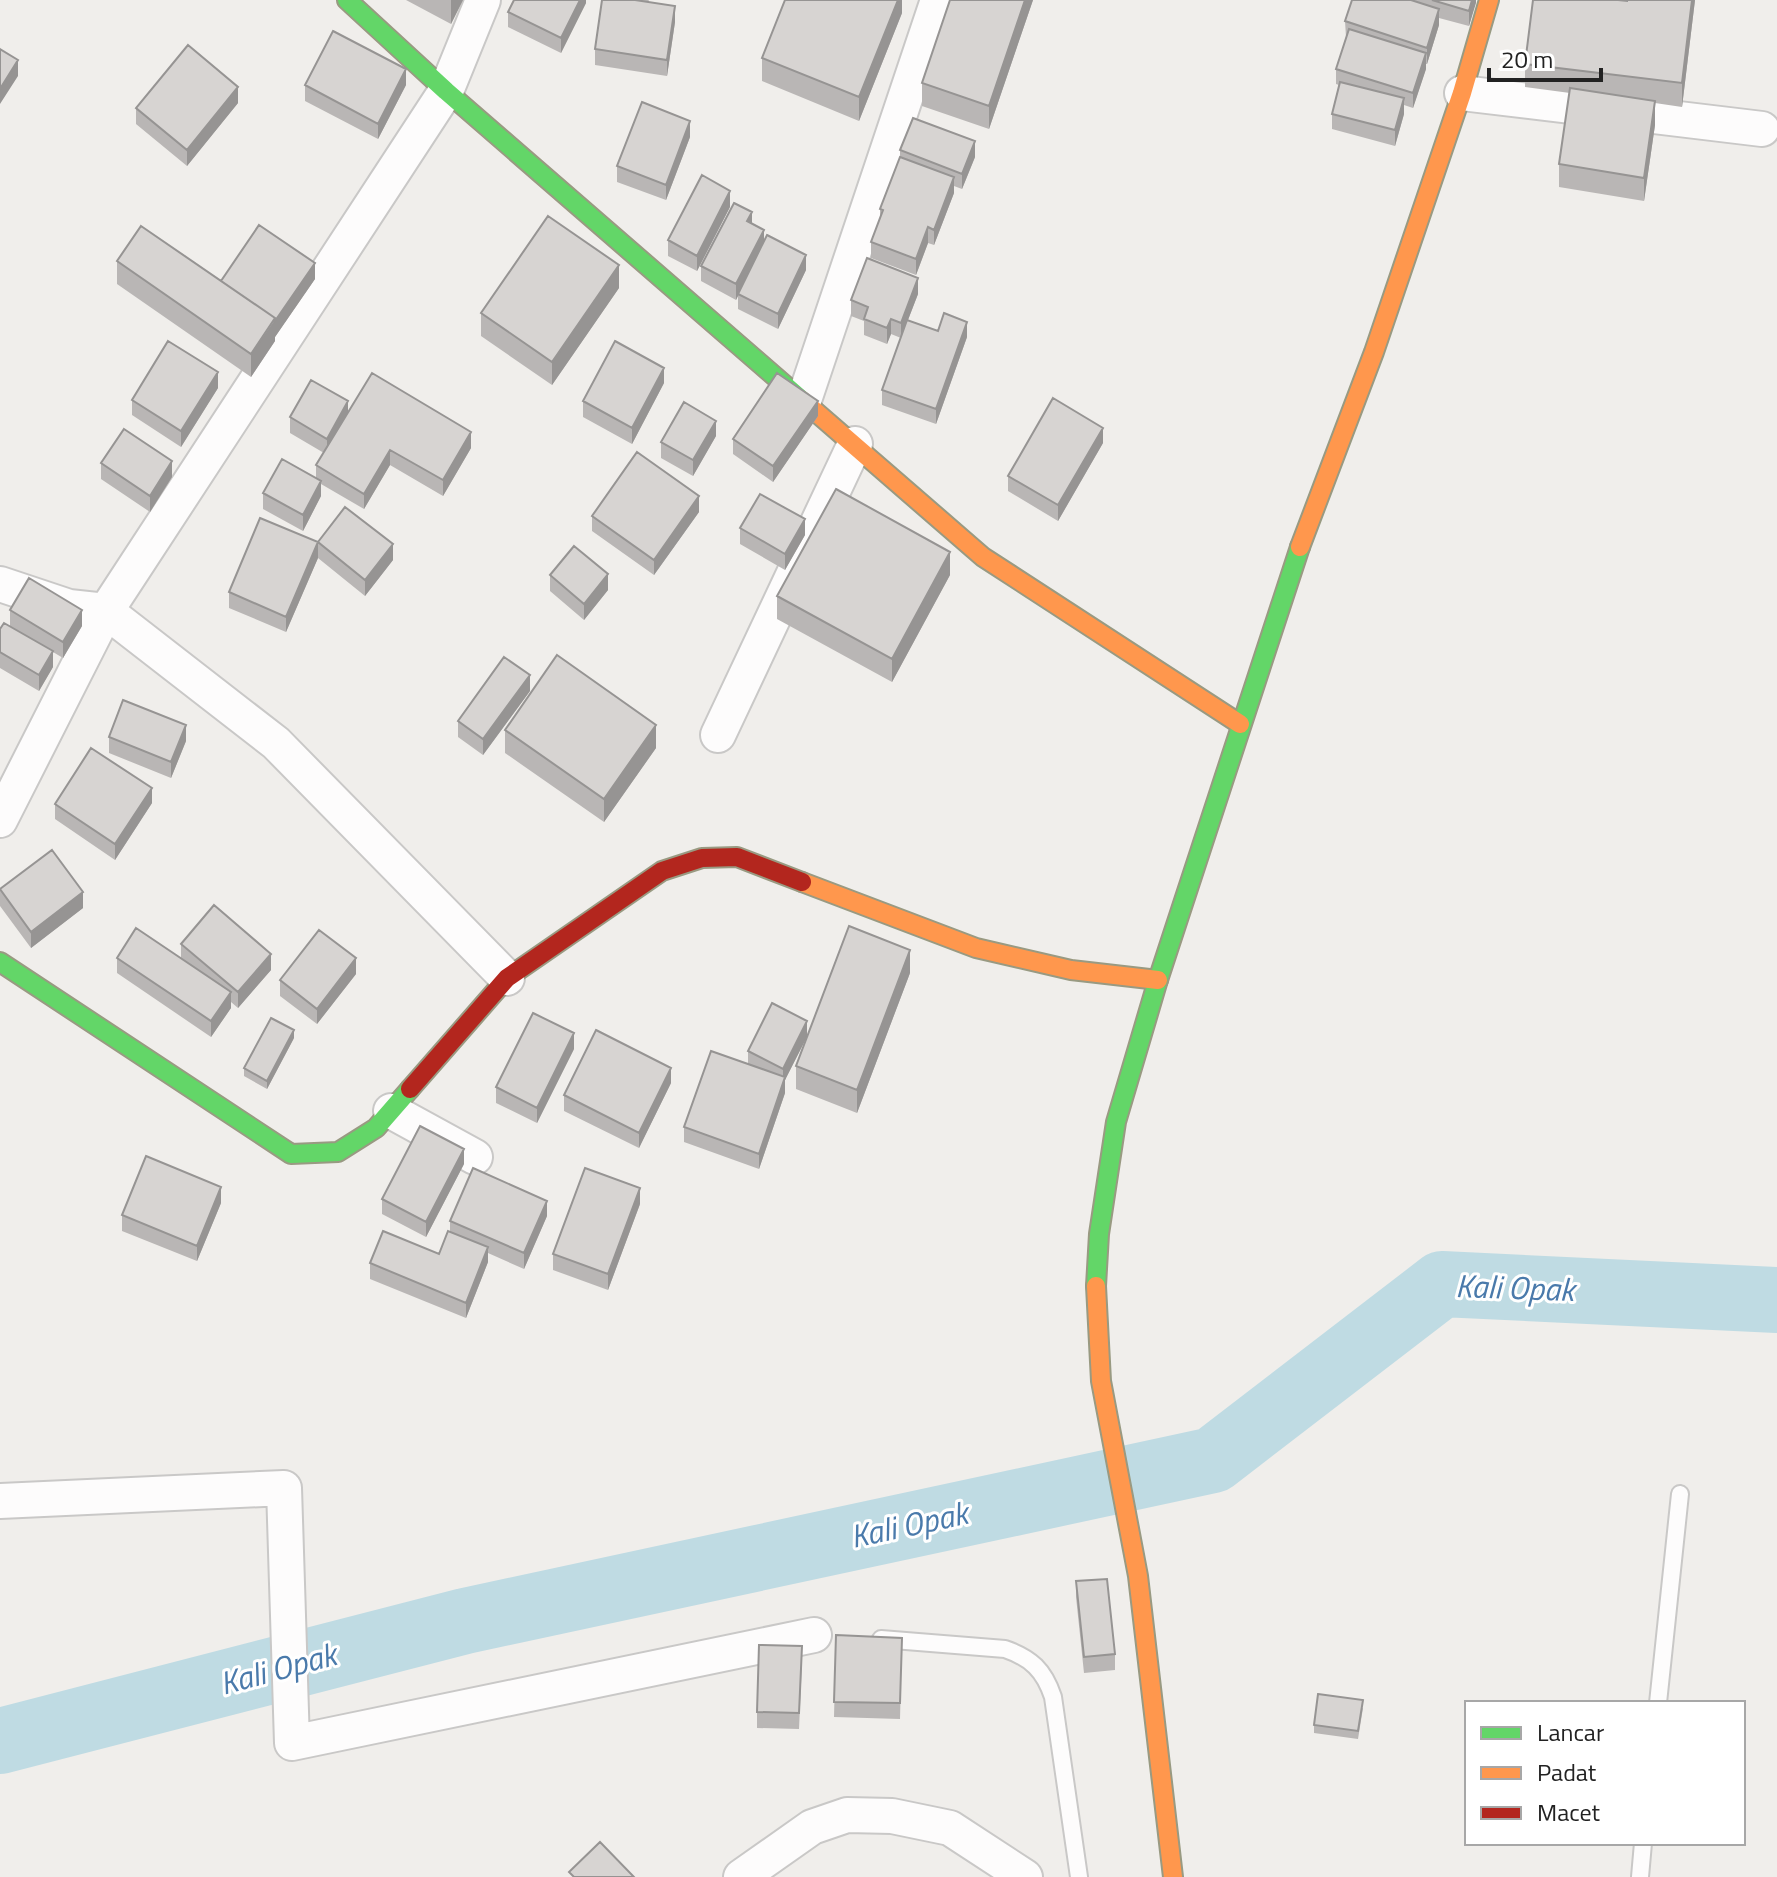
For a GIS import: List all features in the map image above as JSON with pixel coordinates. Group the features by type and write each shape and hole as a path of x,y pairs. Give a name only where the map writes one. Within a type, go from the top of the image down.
{"street":[{"path":"347,0 446,91 983,557 1240,724"},
{"path":"0,820 106,611 446,91 483,0"},
{"path":"804,400 938,0"},
{"path":"1173,1877 1138,1576 1101,1381 1095,1304 1099,1234 1116,1122 1240,724 1311,514 1374,352 1462,93 1489,0"},
{"path":"1462,93 1762,129"},
{"path":"718,735 776,606 855,444"},
{"path":"0,584 69,607 106,611 276,743 507,978"},
{"path":"0,962 291,1154 338,1152 376,1128 507,978 662,871 702,858 737,857 976,948 1071,970 1158,980"},
{"path":"391,1111 475,1157"},
{"path":"0,1501 284,1488 292,1743 822,1635"},
{"path":"741,1877 812,1827 847,1815 892,1816 950,1828 1025,1877"}],"lane":[{"path":"1658,1701 1680,1494"},
{"path":"862,1638 1005,1649 1022,1655 1037,1666 1047,1679 1053,1697 1079,1877"},
{"path":"1640,1877 1643,1845"}],"building":[{"path":"514,0 580,0 561,38 508,12"},
{"path":"602,0 635,0 675,6 667,60 595,49"},
{"path":"785,0 898,0 859,97 762,58"},
{"path":"950,0 1025,0 989,106 922,83"},
{"path":"1352,0 1411,0 1439,9 1427,48 1345,21"},
{"path":"1432,0 1472,0 1469,11"},
{"path":"1533,0 1692,0 1682,83 1525,64"},
{"path":"1349,29 1426,53 1413,93 1336,69"},
{"path":"333,31 406,69 378,124 305,85"},
{"path":"188,45 238,87 187,150 136,108"},
{"path":"0,49 18,60 0,89"},
{"path":"1340,82 1404,98 1395,130 1332,114"},
{"path":"1570,88 1655,101 1644,178 1559,164"},
{"path":"642,102 690,121 666,185 617,166"},
{"path":"913,118 975,141 962,174 900,150"},
{"path":"900,157 954,177 934,230 928,227 916,259 871,242"},
{"path":"702,175 730,191 697,256 668,240"},
{"path":"734,203 752,212 747,221 764,230 736,284 701,266"},
{"path":"548,216 619,265 552,362 481,313"},
{"path":"259,225 315,263 275,321 275,318 221,281"},
{"path":"141,226 275,318 251,354 117,261"},
{"path":"767,235 806,255 778,314 738,294"},
{"path":"867,258 918,278 901,323 891,319 887,328 864,319 868,307 851,300"},
{"path":"944,313 967,322 936,409 882,390 907,320 938,331"},
{"path":"168,341 218,372 181,431 132,400"},
{"path":"615,341 664,368 632,428 583,401"},
{"path":"372,373 471,432 443,480 390,450 364,494 316,465"},
{"path":"777,373 818,401 773,466 733,439"},
{"path":"311,380 348,401 327,439 290,417"},
{"path":"1053,398 1103,428 1058,505 1008,476"},
{"path":"684,402 716,421 693,460 661,442"},
{"path":"124,429 172,461 150,496 101,463"},
{"path":"637,452 699,496 654,560 592,516"},
{"path":"282,459 321,481 303,515 263,493"},
{"path":"836,489 950,552 892,659 777,596"},
{"path":"760,494 805,519 785,554 740,528"},
{"path":"345,507 393,544 365,580 318,542"},
{"path":"260,518 318,542 286,617 229,592"},
{"path":"574,546 608,574 584,604 550,575"},
{"path":"29,578 82,610 63,642 10,610"},
{"path":"4,623 53,651 39,675 0,652 0,629"},
{"path":"557,655 656,725 604,799 505,730"},
{"path":"504,657 530,675 483,739 458,721"},
{"path":"123,700 186,725 171,762 109,737"},
{"path":"91,748 152,788 115,844 55,804"},
{"path":"52,850 83,892 31,932 0,889"},
{"path":"214,905 271,954 238,992 181,944"},
{"path":"849,926 910,950 857,1090 796,1066"},
{"path":"136,928 231,992 211,1021 117,958"},
{"path":"319,930 356,958 317,1009 280,980"},
{"path":"772,1003 807,1021 783,1069 748,1051"},
{"path":"533,1013 574,1033 537,1108 496,1087"},
{"path":"271,1018 294,1030 267,1081 244,1068"},
{"path":"596,1030 671,1068 639,1133 564,1095"},
{"path":"711,1051 785,1077 759,1154 684,1127"},
{"path":"420,1126 464,1149 426,1222 382,1199"},
{"path":"146,1156 221,1187 197,1246 122,1215"},
{"path":"473,1168 547,1201 524,1253 450,1221"},
{"path":"585,1168 640,1188 608,1274 553,1254"},
{"path":"383,1231 439,1254 448,1231 488,1247 466,1303 370,1263"},
{"path":"1107,1579 1115,1654 1084,1657 1076,1581"},
{"path":"836,1635 902,1638 900,1703 834,1702"},
{"path":"759,1645 802,1646 799,1713 757,1712"},
{"path":"1318,1694 1363,1700 1358,1731 1314,1725"},
{"path":"600,1842 634,1877 574,1877 569,1872"}],"waterway":[{"name":"Kali Opak","path":"0,1741 465,1621 1213,1460 1442,1284 1777,1300"}],"traffic: fast":[{"path":"347,0 446,91 802,400"},
{"path":"1096,1286 1099,1234 1116,1122 1158,980 1300,547"},
{"path":"0,962 291,1154 338,1152 376,1128 410,1089"}],"traffic: slow":[{"path":"1300,547 1374,352 1462,93 1489,0"},
{"path":"802,400 983,557 1240,724"},
{"path":"802,882 976,948 1071,970 1158,980"},
{"path":"1096,1286 1101,1381 1138,1576 1173,1877"}],"traffic: jam":[{"path":"410,1089 507,978 662,871 702,858 737,857 802,882"}]}
